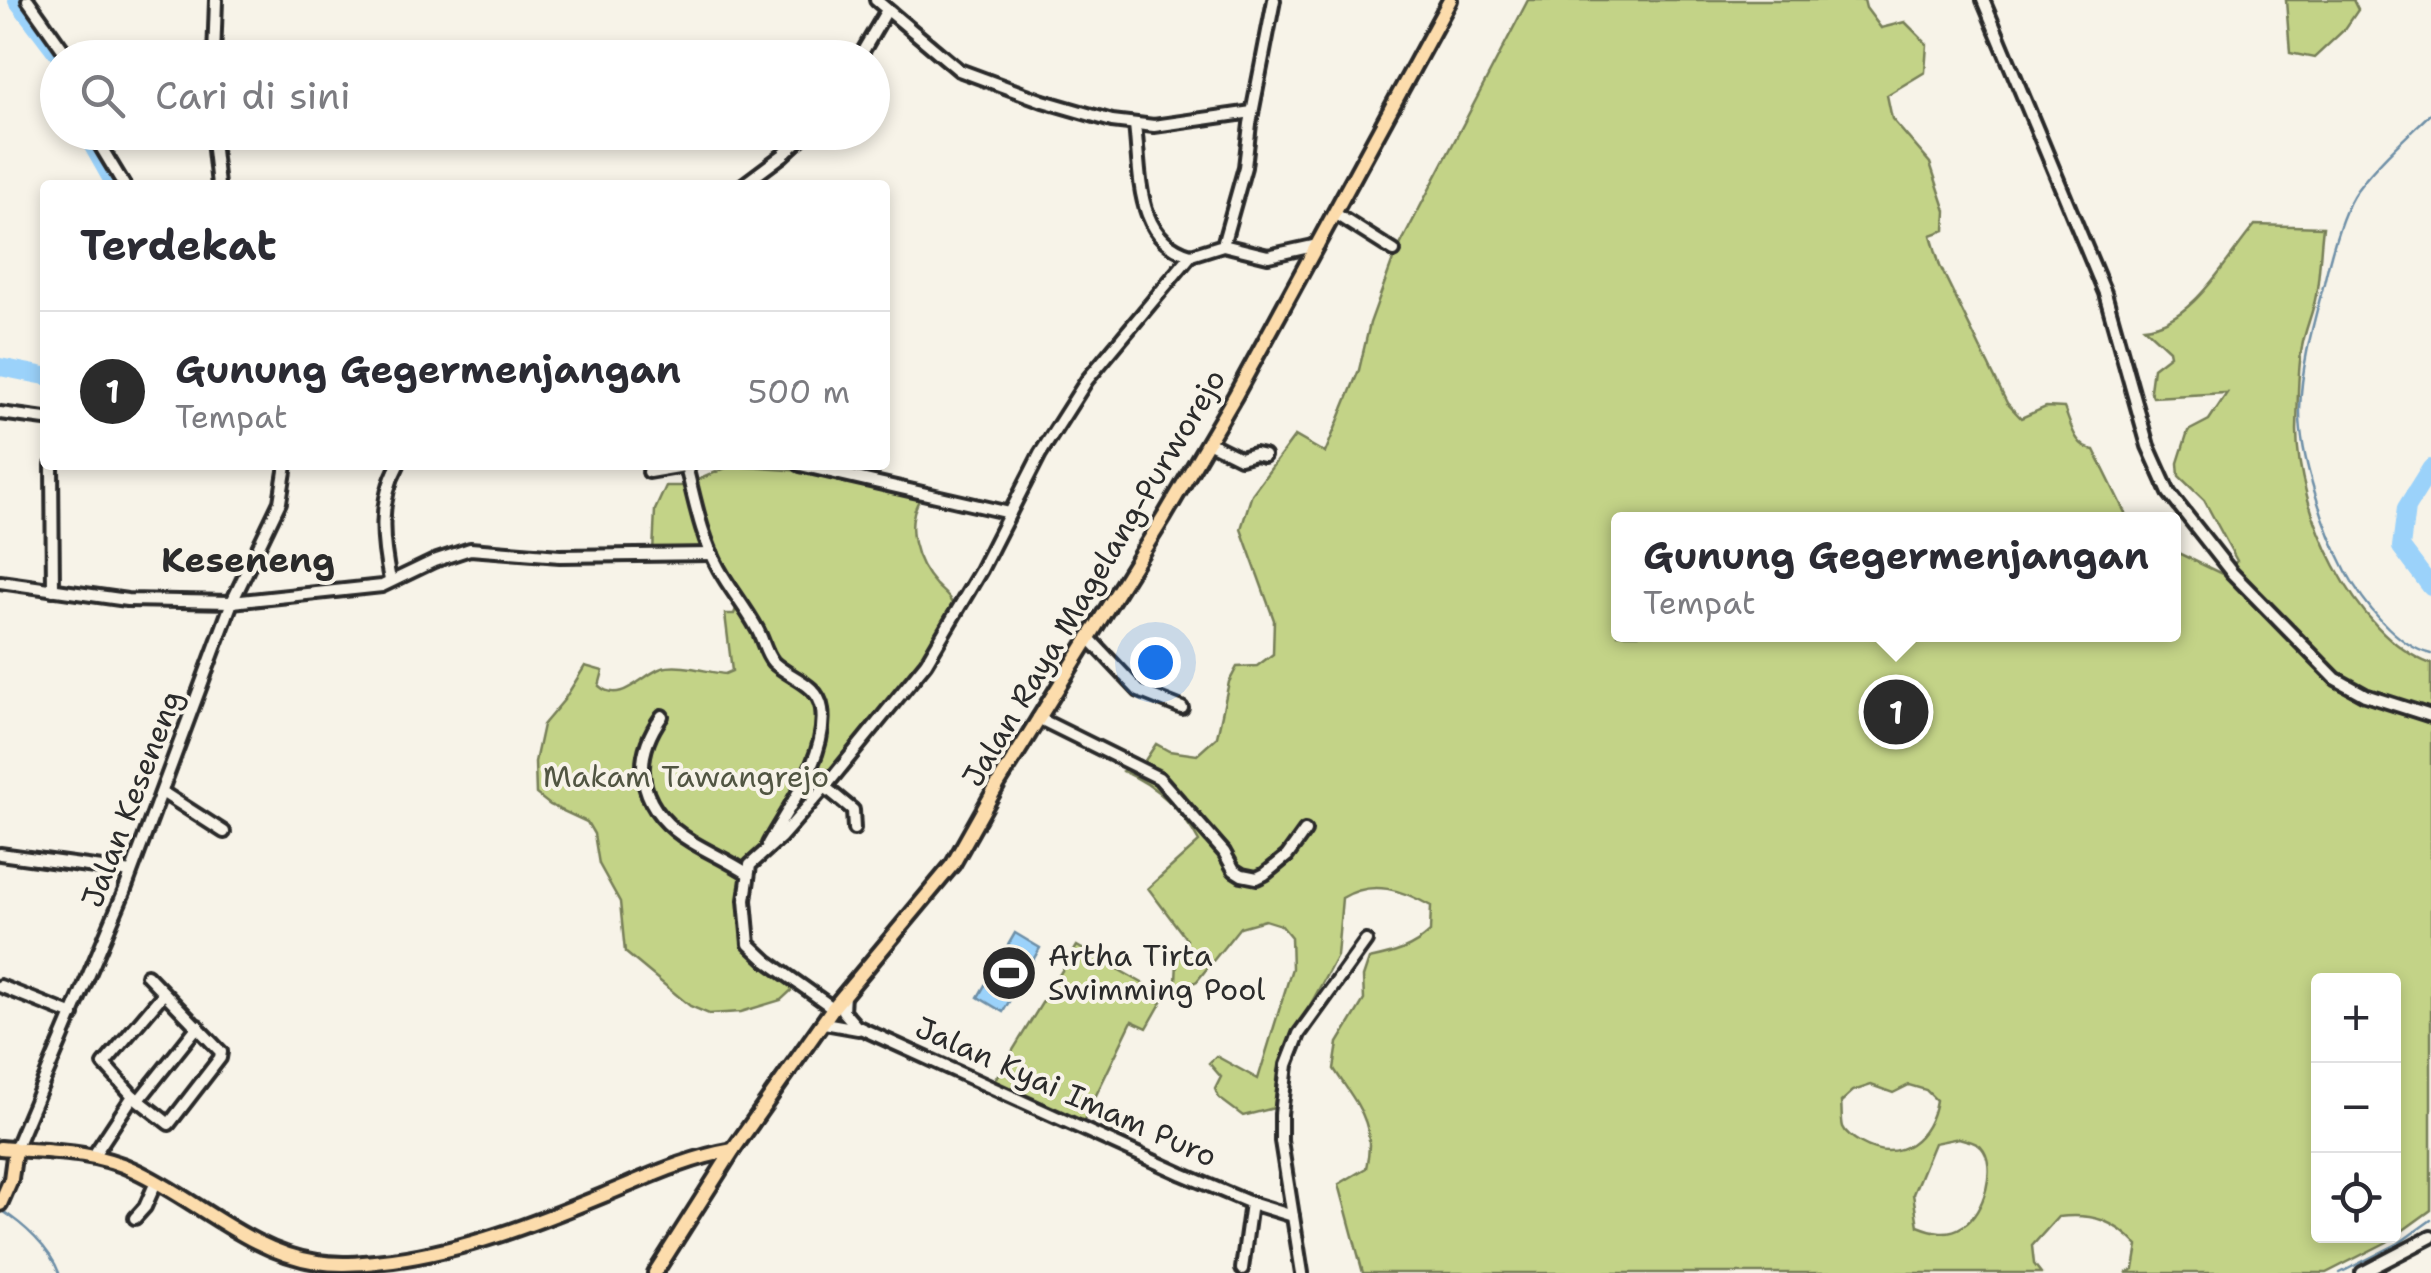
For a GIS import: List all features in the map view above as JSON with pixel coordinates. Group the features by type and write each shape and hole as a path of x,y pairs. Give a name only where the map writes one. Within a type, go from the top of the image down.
{"main road":[{"name":"Jalan Raya Magelang-Purworejo","path":"654,1273 733,1150 832,1008 953,864 1208,442 1450,0"},
{"path":"0,1148 94,1155 156,1182 261,1243 302,1259 343,1264 400,1259 463,1246 523,1227 690,1159 733,1150"},
{"path":"0,1204 10,1179 15,1149"}],"street":[{"path":"28,0 56,40"},
{"path":"215,40 216,0"},
{"path":"876,0 970,76 1043,101 1135,125 1167,126 1252,112"},
{"path":"1223,245 1245,167 1274,0"},
{"path":"1982,0 2105,293 2148,446 2169,493 2232,572 2336,679 2365,695 2431,716"},
{"path":"870,40 887,10"},
{"path":"1135,125 1148,221 1172,248 1191,255"},
{"path":"103,150 121,180"},
{"path":"214,150 217,180"},
{"path":"749,180 786,150"},
{"path":"1334,212 1394,251"},
{"path":"832,1008 766,962 748,944 744,900 752,862 781,837 825,788 936,648 1040,454 1076,396 1191,255 1223,245 1268,256 1318,246"},
{"path":"0,413 40,418"},
{"path":"1208,442 1240,458 1264,456"},
{"path":"52,470 53,590"},
{"name":"Jalan Keseneng","path":"15,1149 131,872 232,602 280,502 285,470"},
{"path":"390,580 384,551 384,508 396,470"},
{"path":"649,472 660,470"},
{"path":"689,470 700,522 712,554 771,659 806,684 822,711 817,748 810,766 765,849"},
{"path":"825,470 1010,513"},
{"path":"0,582 127,600 232,602 382,586 470,549 560,556 712,554"},
{"path":"1088,637 1139,691 1182,708"},
{"path":"662,716 650,732 644,752 642,780 651,803 664,820 693,843 747,873"},
{"path":"1038,718 1159,778 1242,875 1257,878 1265,874 1287,856 1304,831"},
{"path":"825,788 854,810 854,828"},
{"path":"162,792 224,832"},
{"path":"0,854 131,872"},
{"path":"1302,1273 1281,1128 1287,1065 1299,1034 1366,940"},
{"path":"147,975 219,1047 221,1056 170,1123 136,1098 104,1063 164,993"},
{"path":"0,986 72,1016"},
{"path":"844,992 846,1016 864,1030"},
{"name":"Jalan Kyai Imam Puro","path":"824,1023 864,1030 1251,1204 1292,1216"},
{"path":"94,1155 136,1098 198,1026"},
{"path":"135,1218 145,1207 156,1182"},
{"path":"1242,1269 1251,1204"},
{"path":"2362,1273 2431,1237"}],"green space":[{"path":"1528,0 1864,0 1881,28 1905,22 1927,44 1925,72 1887,95 1892,119 1930,163 1946,211 1945,230 1931,235 1940,266 2007,403 2021,418 2046,407 2064,408 2078,440 2094,450 2125,512 1611,512 1611,642 2181,642 2181,554 2222,574 2237,561 2204,500 2179,476 2178,463 2188,431 2209,420 2227,393 2153,397 2153,368 2170,355 2144,327 2178,315 2193,302 2255,225 2323,227 2316,295 2303,340 2298,378 2297,430 2307,496 2335,566 2354,598 2403,649 2431,664 2431,1210 2401,1232 2401,973 2311,973 2311,1243 2385,1243 2326,1273 2126,1273 2134,1269 2138,1246 2111,1224 2071,1216 2058,1217 2032,1246 2034,1264 2041,1273 1363,1273 1339,1184 1366,1168 1369,1139 1363,1115 1334,1069 1338,1043 1364,1000 1363,977 1369,959 1402,950 1423,938 1430,932 1431,906 1409,895 1376,888 1342,898 1337,956 1278,1071 1274,1108 1243,1116 1219,1098 1215,1089 1221,1077 1209,1063 1216,1056 1258,1079 1292,968 1291,937 1281,925 1265,920 1240,927 1197,981 1185,987 1176,983 1177,960 1187,940 1148,888 1199,842 1167,800 1123,771 1144,762 1156,744 1169,751 1197,755 1217,737 1229,682 1237,667 1257,666 1273,654 1274,620 1241,529 1252,494 1295,436 1325,453 1359,370 1370,323 1394,257","holes":["1871,1085 1893,1093 1909,1085 1926,1090 1936,1100 1927,1126 1911,1144 1888,1151 1875,1149 1844,1130 1841,1102 1853,1091","1959,1138 1974,1142 1986,1155 1988,1165 1986,1189 1977,1211 1952,1231 1918,1226 1913,1194 1934,1143"]},
{"path":"2286,0 2353,0 2358,10 2345,29 2314,58 2290,53"},
{"name":"Makam Tawangrejo","path":"721,470 789,470 862,475 921,497 912,531 917,554 954,610 932,648 811,801 763,847 747,877 748,949 795,987 781,1000 741,1012 709,1014 690,1006 625,952 620,902 599,864 594,834 587,822 536,794 535,762 543,725 585,666 603,671 599,686 615,692 662,668 685,667 725,674 732,671 725,614 734,614 738,604 706,556 653,553 655,510 666,486 684,486"},
{"path":"1077,946 1165,996 1147,1028 1132,1021 1082,1124 994,1081"}],"water":[{"name":"Artha Tirta Swimming Pool","path":"1015,933 1040,948 1003,1012 978,997"}],"waterway":[{"path":"17,0 47,40"},
{"path":"2431,113 2374,170 2346,210 2312,330 2300,410 2304,449 2315,492 2346,571 2361,596 2393,632 2431,654"},
{"path":"95,150 112,180"},
{"path":"0,367 40,375"},
{"path":"2431,468 2406,508 2401,547 2431,587"},
{"path":"1,1210 35,1237 59,1273"},
{"path":"2340,1273 2399,1243 2431,1220"}],"place":[{"name":"Gunung Gegermenjangan","path":"1896,712"},
{"name":"Artha Tirta Swimming Pool","path":"1009,973"}],"district":[{"name":"Keseneng","path":"248,560"}]}
